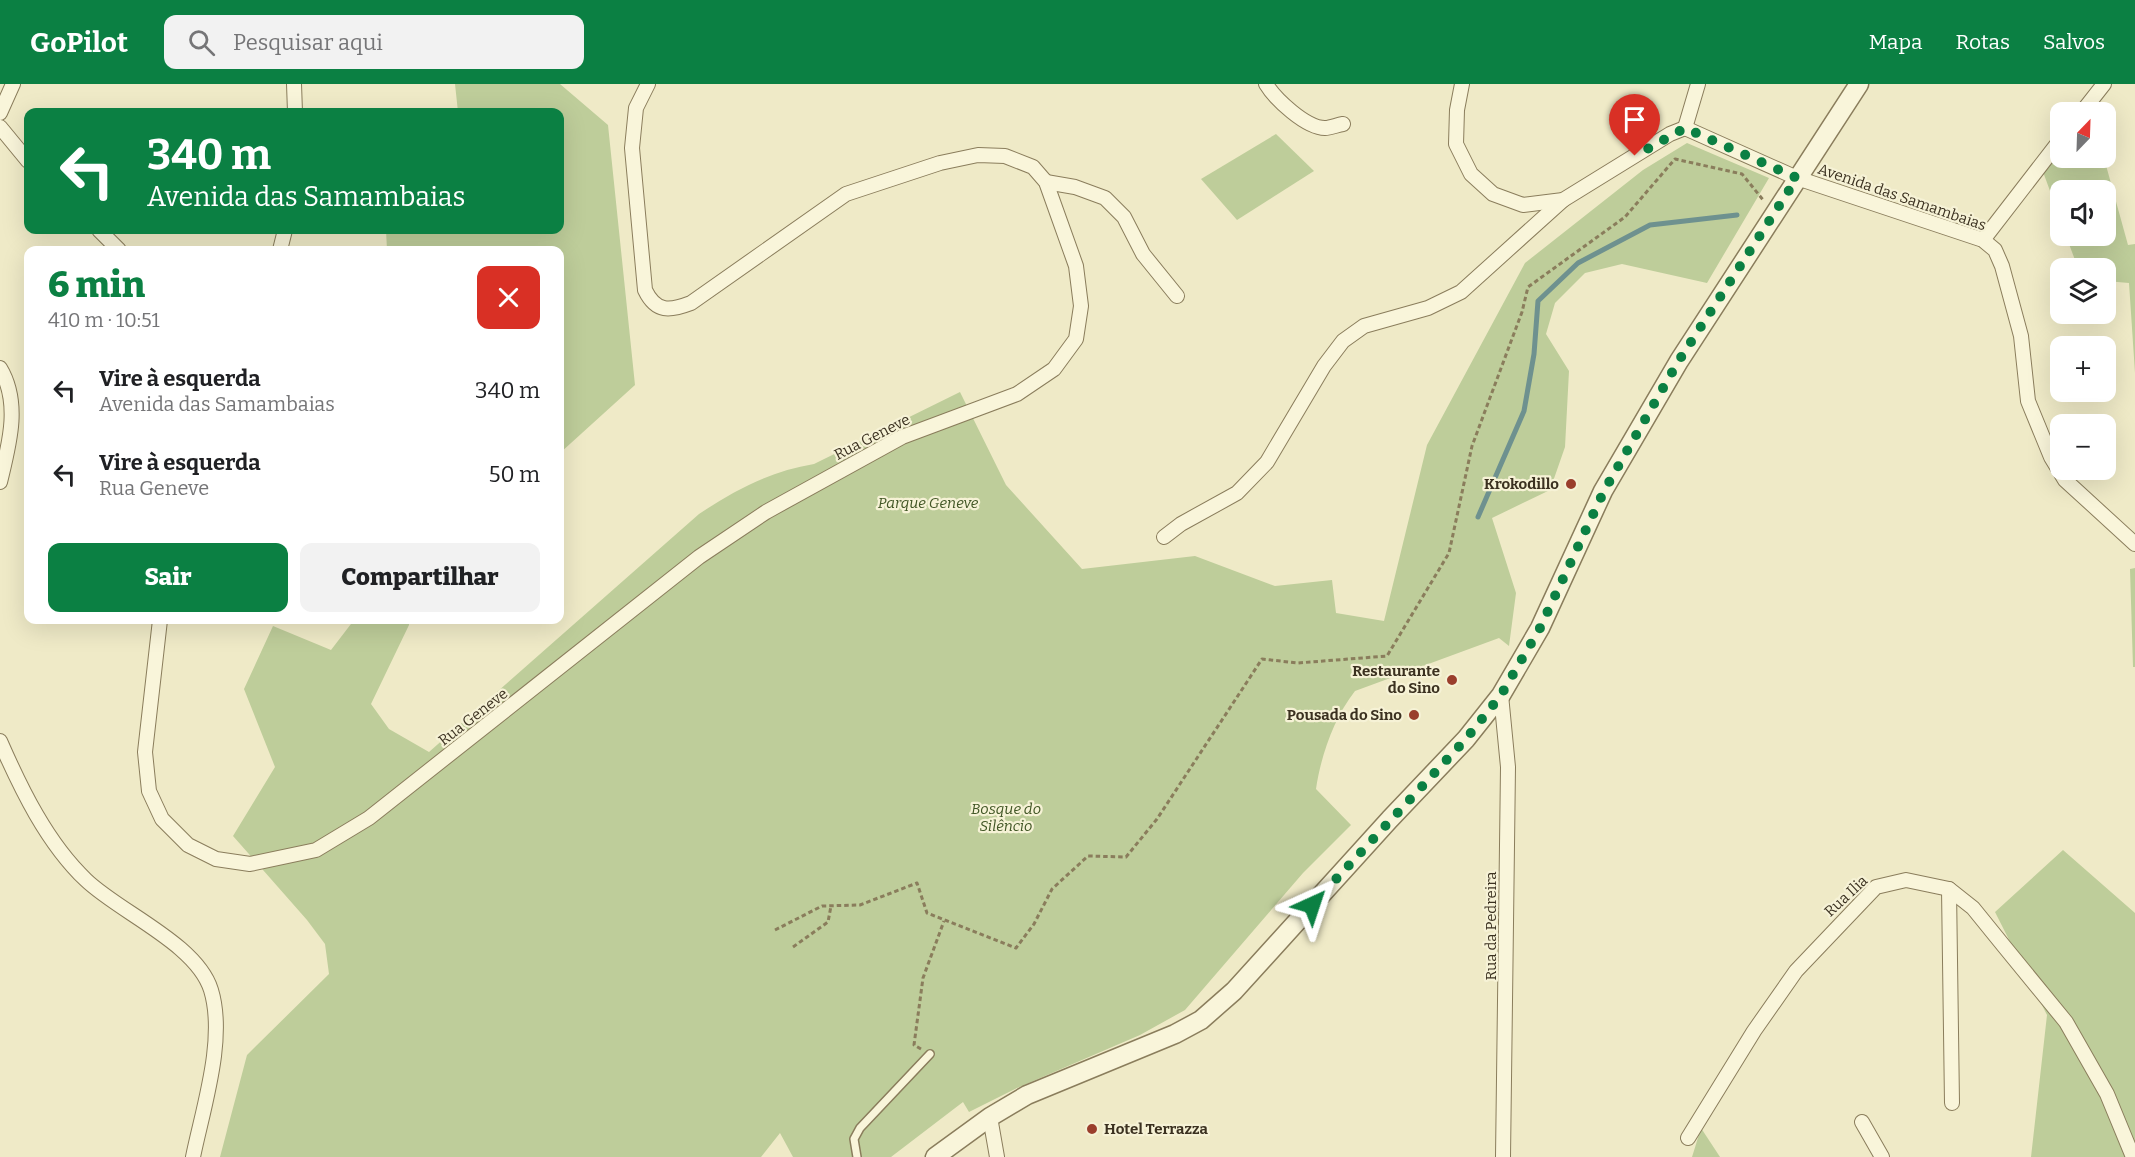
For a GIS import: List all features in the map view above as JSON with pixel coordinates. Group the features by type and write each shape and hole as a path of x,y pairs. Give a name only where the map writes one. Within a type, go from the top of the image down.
{"street":[{"path":"0,113 13,84"},
{"path":"294,84 295,108"},
{"path":"648,84 636,108 632,148 645,290 651,302 663,310 674,310 691,303 846,194 896,177 978,155 1005,156 1033,167 1046,182 1075,187 1105,198 1124,217 1143,254 1177,296"},
{"path":"1266,84 1273,96 1298,117 1323,128 1343,124"},
{"path":"1462,84 1457,110 1456,144 1471,174 1493,194 1523,206 1563,200"},
{"path":"1164,537 1181,524 1237,493 1267,462 1324,366 1343,341 1364,326 1428,308 1461,292 1563,200 1685,128 1698,84"},
{"path":"935,1157 990,1118 1028,1095 1176,1034 1200,1020 1234,991 1466,739 1501,695 1540,628 1604,491 1678,362 1859,84"},
{"path":"2090,102 2104,84"},
{"path":"0,127 24,156"},
{"name":"Avenida das Samambaias","path":"1685,128 1797,178 1983,240 1995,250 2002,266 2021,336 2028,401 2051,457 2065,480 2135,544"},
{"path":"1983,240 2050,153"},
{"name":"Rua Geneve","path":"160,624 145,752 149,791 162,819 188,845 216,859 250,864 316,850 369,818 699,557 766,512 902,437 1017,394 1054,369 1076,339 1081,306 1076,266 1046,182"},
{"path":"103,234 115,246"},
{"path":"0,368 12,408 10,439 0,482"},
{"name":"Rua da Pedreira","path":"1501,695 1508,767 1503,1157"},
{"path":"0,741 21,787 67,861 87,882 173,943 196,966 211,988 215,1011 214,1052 193,1157"},
{"name":"Rua Ilia","path":"1688,1138 1754,1030 1796,971 1876,887 1906,880 1949,889 1973,908 2066,1022 2108,1094 2133,1157"},
{"path":"1949,889 1952,1103"},
{"path":"990,1118 997,1157"},
{"path":"1862,1122 1882,1157"}],"lane":[{"path":"857,1157 854,1139 860,1128 930,1054"}],"path":[{"path":"775,930 822,906 860,905 917,883 927,913 1016,948 1034,924 1052,889 1088,856 1126,857 1157,819 1262,659 1298,663 1387,656 1449,553 1472,446 1522,312 1528,287 1625,217 1675,159 1742,174 1774,214"},
{"path":"793,946 828,922 831,906"},
{"path":"930,1054 914,1045 923,978 944,921"}],"green space":[{"path":"455,84 560,84 608,125 635,385 564,449 564,246 387,246 386,234 564,234 564,108 458,108"},
{"path":"1276,134 1314,171 1237,220 1201,179"},
{"path":"1687,143 1769,178 1707,283 1622,264 1585,273 1555,303 1546,334 1569,371 1565,447 1550,490 1492,518 1516,593 1509,646 1499,638 1355,691 1330,737 1321,763 1316,789 1351,825 1303,873 1185,1010 1140,1035 1017,1088 969,1112 963,1102 891,1157 793,1157 780,1133 761,1157 220,1157 247,1055 329,974 325,944 307,920 233,836 275,767 244,689 273,626 331,650 351,624 409,624 371,704 389,729 429,752 699,514 754,483 783,471 814,464 960,392 1006,485 1082,569 1195,556 1275,586 1332,580 1336,613 1384,621 1427,445 1525,263 1643,170"},
{"path":"2050,161 2050,168 2107,168 2110,180 2050,180 2050,191 2042,169"},
{"path":"2116,202 2128,245 2135,244 2135,373 2129,283 2116,282 2116,258 2074,258 2070,246 2116,246"},
{"path":"2135,568 2135,667 2133,667 2130,569"},
{"path":"2063,850 2135,913 2135,1157 2031,1157 2047,1015 1995,912"},
{"path":"1701,1128 1720,1157 1692,1157"}],"waterway":[{"path":"1478,517 1524,411 1534,354 1538,301 1578,263 1650,225 1737,215"}],"place":[{"name":"Krokodillo","path":"1571,484"},
{"name":"Restaurante do Sino","path":"1452,680"},
{"name":"Pousada do Sino","path":"1414,715"},
{"name":"Hotel Terrazza","path":"1092,1129"}],"route":[{"path":"1312,905 1466,739 1501,695 1540,628 1604,491 1678,362 1797,178 1685,128 1635,156"}],"park label":[{"name":"Parque Geneve","path":"928,503"},
{"name":"Bosque do Silêncio","path":"1006,818"}]}
